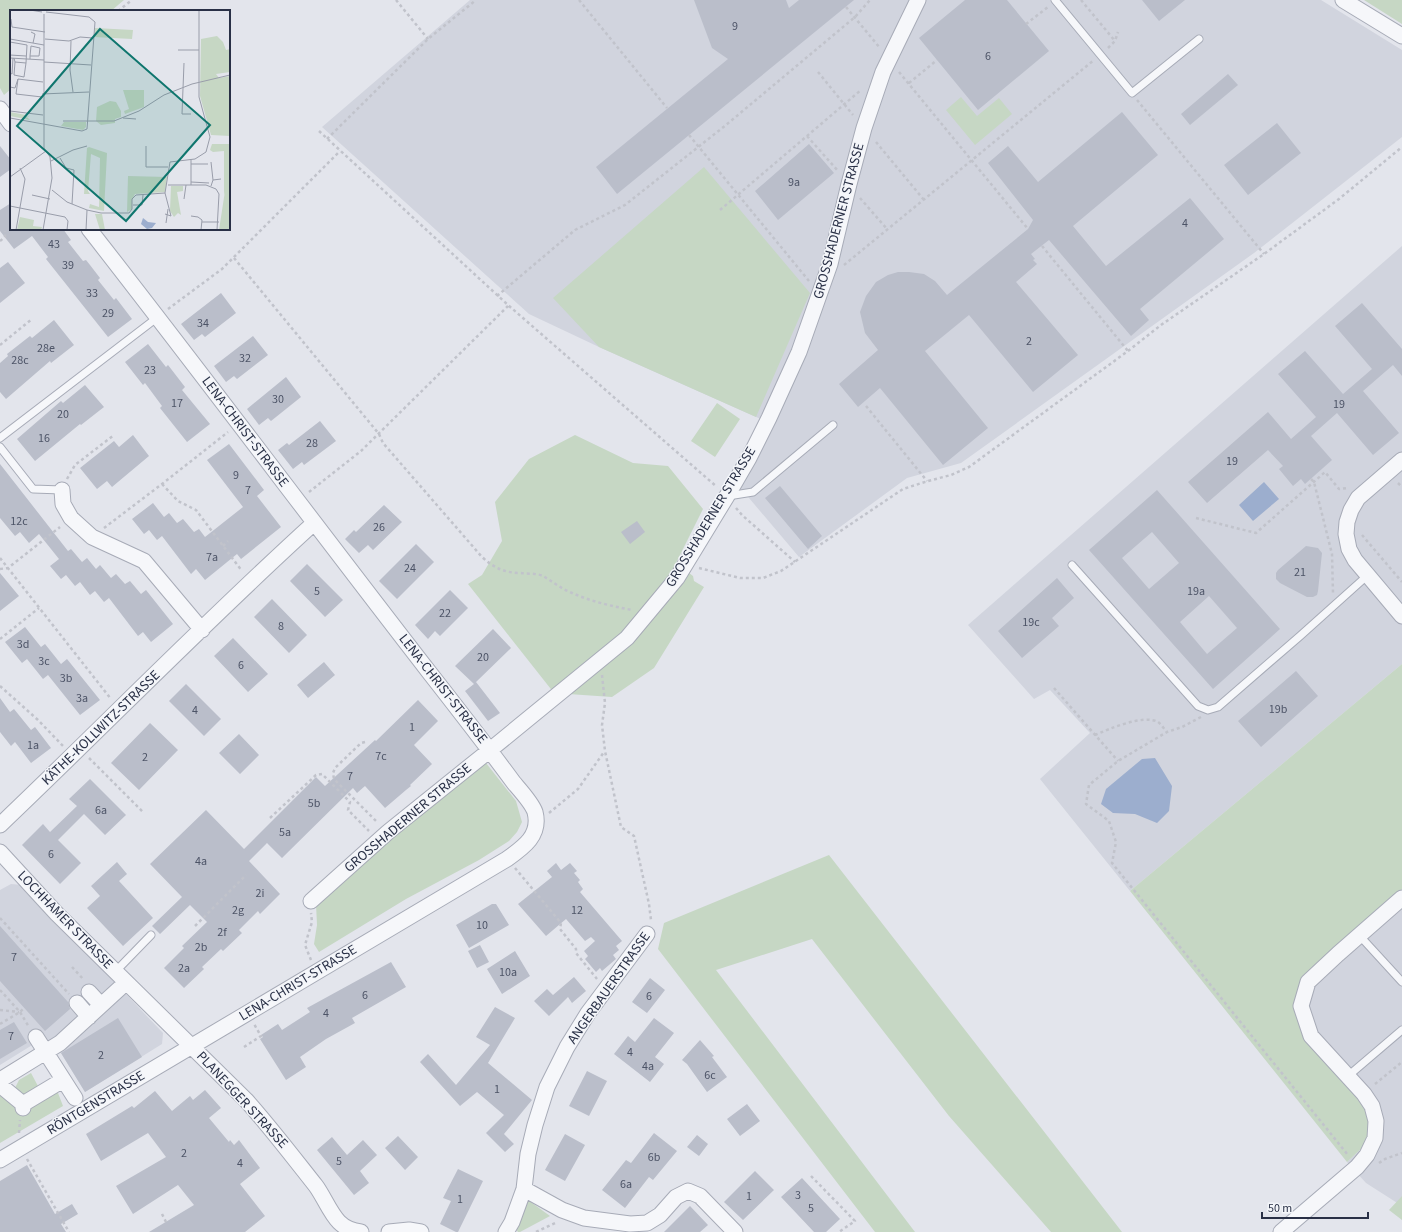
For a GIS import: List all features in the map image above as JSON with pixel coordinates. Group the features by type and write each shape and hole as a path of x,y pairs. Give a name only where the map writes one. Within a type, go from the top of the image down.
{"street":[{"name":"GROSSHADERNER STRASSE","path":"311,901 383,836 627,638 685,565 727,496 769,418 799,352 830,264 864,128 886,65 918,0"},
{"path":"1343,0 1402,36"},
{"path":"0,110 10,123"},
{"name":"LENA-CHRIST-STRASSE","path":"90,230 535,810 536,825 531,840 519,851 191,1046"},
{"path":"1402,460 1358,498 1351,510 1347,522 1346,534 1349,549 1355,560 1402,616"},
{"path":"62,490 64,504 71,518 92,537 144,561 202,630"},
{"name":"KÄTHE-KOLLWITZ-STRASSE","path":"0,825 76,753 250,581 314,523"},
{"name":"LOCHHAMER STRASSE","path":"2,859 115,972 126,988"},
{"path":"1281,1232 1357,1167 1367,1155 1375,1138 1376,1121 1372,1106 1364,1094 1311,1036 1301,1006 1308,982 1402,898"},
{"name":"ANGERBAUERSTRASSE","path":"506,1232 512,1222 524,1189 528,1154 547,1087 567,1047 588,1013 647,934"},
{"path":"0,1080 60,1043 101,1005 126,988"},
{"name":"PLANEGGER STRASSE","path":"126,988 230,1083 272,1129 340,1222 351,1231 361,1232"},
{"path":"89,992 101,1005"},
{"path":"77,1003 89,1017"},
{"path":"36,1037 75,1098"},
{"name":"RÖNTGENSTRASSE","path":"0,1160 191,1046"},
{"path":"0,1085 23,1106 64,1080"},
{"path":"524,1189 562,1210 584,1218 630,1224 647,1223 660,1215 676,1196 688,1191 700,1196 735,1232"},
{"path":"389,1232 409,1230 421,1232"}],"lane":[{"path":"1055,0 1132,93 1199,39"},
{"path":"0,438 158,317"},
{"path":"727,496 753,492 833,425"},
{"path":"0,447 33,489 62,490"},
{"path":"1072,566 1198,706 1208,710 1218,707 1368,575"},
{"path":"1359,935 1402,982"},
{"path":"115,972 151,936"},
{"path":"1348,1076 1402,1030"}],"path":[{"path":"119,10 132,0"},
{"path":"396,0 428,39"},
{"path":"327,138 428,39 476,0"},
{"path":"579,0 667,108"},
{"path":"497,296 575,230 625,205 698,147 855,17 870,0"},
{"path":"1026,24 1055,0"},
{"path":"1081,0 1114,42"},
{"path":"846,7 855,17 886,65 908,84 1028,229"},
{"path":"830,264 840,269 1100,55 1114,42 1118,32"},
{"path":"908,84 937,60"},
{"path":"720,210 886,65"},
{"path":"1132,93 1264,254"},
{"path":"319,131 497,296 727,496 742,515 795,562"},
{"path":"689,135 806,278"},
{"path":"685,565 740,578 763,578 781,571 903,490 951,475 969,467 1128,351 1160,325 1264,254 1339,199 1402,147"},
{"path":"158,317 222,269 340,151"},
{"path":"0,241 5,237 5,231"},
{"path":"1042,246 1128,351"},
{"path":"234,258 379,434 384,443 482,558 491,566 513,573 536,574 543,576 569,592 600,603 636,611 649,612"},
{"path":"297,501 361,452 508,305"},
{"path":"0,345 32,319"},
{"path":"866,406 928,481"},
{"path":"92,537 239,423"},
{"path":"62,490 75,465 114,435"},
{"path":"1196,518 1256,533 1325,472 1339,489 1351,488"},
{"path":"1311,479 1314,482 1332,554 1333,606"},
{"path":"162,484 178,501 196,510 250,581"},
{"path":"0,569 8,568 71,518"},
{"path":"1361,534 1402,582"},
{"path":"223,546 228,541"},
{"path":"0,558 119,710"},
{"path":"0,638 39,608"},
{"path":"0,686 143,812"},
{"path":"1054,688 1118,761"},
{"name":"ANGERBAUERSTRASSE","path":"604,693 605,703 602,725 605,751 622,827 634,836 649,904 651,926 647,934"},
{"path":"1208,710 1200,718 1182,727 1167,732 1118,761 1089,785 1086,804 1109,821 1116,842 1112,862 1357,1167"},
{"path":"1095,735 1120,725 1144,720 1158,722 1167,732"},
{"path":"365,742 361,743 335,768 332,773 334,779 383,836"},
{"path":"536,825 578,788 605,751"},
{"path":"270,818 316,774 322,774 350,802 348,810 383,836"},
{"path":"507,859 561,923 560,929 576,949 576,953 606,990"},
{"path":"195,926 246,876"},
{"path":"311,901 312,922 305,945 316,972"},
{"path":"0,918 77,1003"},
{"path":"7,934 11,930"},
{"path":"0,990 20,1012 36,1037"},
{"path":"0,1024 24,1008"},
{"path":"0,1010 20,1012"},
{"path":"244,1048 261,1036 248,1013"},
{"path":"1364,1094 1402,1062"},
{"path":"23,1106 18,1132 23,1146 68,1232"},
{"path":"812,1176 855,1221 839,1232"},
{"path":"162,1214 166,1222"}],"shaded area":[{"path":"470,0 1321,0 1402,50 1402,137 1254,253 961,463 907,478 799,557 738,485 772,424 529,314 322,127"},
{"path":"1402,246 1402,664 1130,891 1040,779 1090,733 1050,690 1034,699 968,625"},
{"path":"11,884 22,885 163,1033 162,1044 85,1092 61,1053 42,1039 0,1065 0,890"},
{"path":"1402,889 1402,1206 1366,1183 1347,1162 1362,1148 1309,1040 1302,980"}],"green space":[{"path":"0,0 124,0 112,10 10,10 10,90 4,95 0,88"},
{"path":"1364,0 1402,0 1402,24"},
{"path":"961,97 977,116 999,98 1012,114 975,145 946,110"},
{"path":"704,167 810,293 756,417 599,347 553,298"},
{"path":"717,403 740,419 715,457 691,441"},
{"path":"575,435 633,463 668,466 703,509 676,563 693,576 694,581 704,587 654,668 612,697 554,693 468,584 482,575 502,541 495,502 529,459"},
{"path":"1402,664 1402,889 1302,980 1295,1007 1368,1109 1371,1133 1362,1148 1347,1162 1130,891"},
{"path":"486,763 516,801 522,822 517,832 509,841 479,860 406,899 319,952 314,944 317,925 316,904 382,845"},
{"path":"829,855 1122,1232 1051,1232 949,1116 812,939 716,970 915,1232 875,1232 658,949 664,923"},
{"path":"31,1073 39,1088 24,1101 13,1092 19,1080"},
{"path":"54,1089 58,1093 63,1106 0,1143 0,1090 23,1108"},
{"path":"1402,1196 1402,1220 1389,1210"},
{"path":"528,1200 550,1216 518,1232 515,1228"}],"water":[{"path":"1264,482 1279,499 1253,521 1239,505"},
{"path":"1155,758 1172,786 1169,811 1157,823 1135,814 1113,813 1101,804 1106,789 1142,759"}],"building":[{"path":"694,0 786,0 789,8 799,0 854,0 617,194 596,167 728,59 712,48"},
{"path":"965,0 1007,0 1049,51 978,110 919,38"},
{"path":"1142,0 1185,0 1159,21"},
{"path":"1228,74 1238,85 1190,125 1181,114"},
{"path":"1122,112 1158,155 1073,226 1106,266 1190,198 1224,239 1140,309 1149,320 1131,336 1049,240 1031,254 1035,259 1033,260 1037,264 1016,282 1078,355 1033,392 969,315 925,351 988,428 943,465 880,388 858,407 839,384 878,350 865,333 860,312 866,296 876,282 888,275 898,272 924,274 935,281 947,295 1028,229 1033,220 988,163 1008,146 1038,182"},
{"path":"1277,123 1301,153 1248,195 1224,165"},
{"path":"809,144 834,173 778,220 755,191"},
{"path":"0,146 10,159 10,170 0,177"},
{"path":"10,204 10,230 64,230 71,240 68,242 83,261 86,260 100,278 98,280 114,300 116,298 132,319 108,337 46,259 48,257 32,236 14,249 0,231 0,210"},
{"path":"8,262 25,283 0,303 0,268"},
{"path":"221,293 236,313 205,337 202,334 194,340 181,324"},
{"path":"1362,303 1402,349 1402,376 1393,365 1363,391 1399,433 1373,455 1337,413 1311,436 1332,460 1305,484 1301,479 1293,486 1279,469 1283,466 1268,450 1207,503 1188,482 1268,412 1291,439 1316,417 1278,374 1305,351 1343,394 1372,369 1335,326"},
{"path":"54,320 74,345 51,363 50,361 6,399 0,392 0,363 8,356 7,354 30,336 32,338"},
{"path":"253,336 268,355 237,379 234,376 226,382 214,366"},
{"path":"148,344 166,367 168,365 185,387 182,390 210,424 187,442 160,408 162,406 145,383 143,385 125,362"},
{"path":"286,377 301,397 271,421 268,418 259,425 247,409"},
{"path":"85,385 104,407 81,425 80,424 35,461 17,439 61,401 63,403"},
{"path":"320,421 336,441 304,465 302,462 293,469 278,450 287,443 289,445"},
{"path":"133,435 149,456 112,487 107,481 97,489 80,468 114,441 119,447"},
{"path":"229,444 264,490 257,496 281,527 241,559 237,554 205,580 196,569 191,574 162,536 157,540 149,530 144,534 132,519 153,503 164,517 169,513 177,523 183,519 194,532 199,529 205,537 243,507 207,460"},
{"path":"0,464 68,551 71,549 82,562 87,558 96,569 100,565 111,578 116,574 125,584 130,581 141,594 146,590 173,624 151,642 143,632 138,636 109,598 104,602 95,591 90,595 80,582 75,586 66,575 61,579 50,566 59,559 39,534 29,543 20,532 15,536 0,518"},
{"path":"780,486 822,536 808,549 765,498"},
{"path":"1157,490 1280,629 1213,689 1089,550","holes":["1152,532 1179,563 1149,589 1122,558","1209,596 1237,628 1207,654 1180,622"]},
{"path":"384,505 402,522 373,550 368,545 359,553 345,539 354,530 356,532"},
{"path":"637,521 645,532 630,544 621,532"},
{"path":"416,544 434,562 397,599 379,581"},
{"path":"1306,546 1318,548 1322,553 1318,591 1317,595 1313,597 1307,597 1280,583 1276,579 1276,573 1278,570"},
{"path":"307,564 343,600 325,617 290,581"},
{"path":"0,573 19,596 0,611"},
{"path":"1057,578 1074,598 1052,618 1059,626 1022,658 998,631"},
{"path":"450,590 468,608 440,636 435,631 428,639 415,625"},
{"path":"272,599 307,635 289,653 254,617"},
{"path":"25,627 41,647 45,644 61,664 67,659 100,700 80,715 48,675 43,679 27,659 22,663 5,642"},
{"path":"493,629 511,648 476,682 500,713 488,721 465,691 474,684 455,666"},
{"path":"233,638 268,674 248,692 214,656"},
{"path":"324,662 335,675 308,698 297,685"},
{"path":"1296,671 1318,696 1261,747 1238,721"},
{"path":"186,684 221,719 204,736 169,701"},
{"path":"0,698 10,712 14,709 31,730 35,727 51,748 31,763 15,742 11,746 0,732"},
{"path":"418,700 438,721 414,745 432,764 410,785 411,786 385,808 365,786 357,793 353,788 282,858 267,843 249,861 280,894 260,914 258,911 239,930 242,933 223,951 221,949 202,967 204,969 184,988 164,968 184,948 182,946 207,922 190,905 160,934 152,926 182,897 150,864 206,810 244,849 316,777 325,786 375,740 376,741"},
{"path":"150,723 178,750 139,790 111,763"},
{"path":"239,734 259,755 240,774 219,753"},
{"path":"90,779 126,815 105,835 84,814 58,840 81,863 60,884 22,845 43,824 50,832 77,806 69,799"},
{"path":"117,862 127,874 119,881 153,918 123,946 87,908 100,896 91,886"},
{"path":"556,863 561,870 570,863 577,871 574,873 580,880 578,882 583,889 580,892 622,941 616,946 619,950 613,955 616,959 602,971 600,968 596,972 585,959 588,956 584,951 595,941 591,937 585,941 566,919 546,936 518,904 552,877 547,871"},
{"path":"492,904 496,904 509,925 469,948 456,925"},
{"path":"0,926 68,1002 70,1009 45,1031 0,981"},
{"path":"480,945 489,962 477,968 468,951"},
{"path":"515,951 530,976 502,994 487,969"},
{"path":"391,962 406,987 352,1018 355,1023 326,1039 300,1057 306,1067 286,1080 260,1039 263,1037 261,1035 278,1024 282,1030 310,1012 307,1008"},
{"path":"574,977 586,991 572,1003 568,997 549,1016 534,1001 547,989 553,995"},
{"path":"650,978 665,990 647,1013 632,1002"},
{"path":"495,1007 515,1018 488,1063 532,1100 504,1134 514,1144 505,1152 486,1133 504,1115 477,1092 460,1106 420,1062 428,1054 456,1085 490,1045 476,1037"},
{"path":"118,1018 142,1057 85,1092 61,1053"},
{"path":"654,1018 674,1033 655,1057 664,1064 650,1082 614,1054 628,1036 635,1042"},
{"path":"14,1022 27,1043 0,1059 0,1030"},
{"path":"700,1040 714,1056 712,1057 727,1077 707,1092 687,1064 682,1060"},
{"path":"587,1071 607,1081 589,1116 569,1106"},
{"path":"205,1090 221,1108 209,1118 229,1142 230,1140 234,1145 239,1140 260,1168 240,1184 265,1216 245,1232 149,1232 194,1205 178,1185 133,1214 116,1186 166,1157 148,1133 101,1161 86,1134 132,1106 134,1108 155,1091 172,1111 190,1096 193,1100"},
{"path":"747,1104 760,1121 740,1136 727,1119"},
{"path":"654,1133 677,1151 653,1180 649,1177 625,1208 602,1190 626,1160 631,1163"},
{"path":"565,1134 585,1145 565,1181 545,1170"},
{"path":"697,1135 708,1144 699,1156 687,1147"},
{"path":"398,1136 418,1157 405,1170 385,1148"},
{"path":"332,1137 347,1155 363,1140 377,1155 360,1171 369,1183 354,1195 317,1150"},
{"path":"27,1165 55,1214 72,1204 78,1214 61,1224 66,1232 0,1232 0,1181"},
{"path":"458,1169 483,1181 458,1232 456,1232 440,1224 451,1201 443,1198"},
{"path":"755,1171 774,1190 743,1220 724,1202"},
{"path":"802,1178 840,1219 826,1232 814,1232 781,1197"},
{"path":"690,1206 708,1225 700,1232 664,1232"}]}
